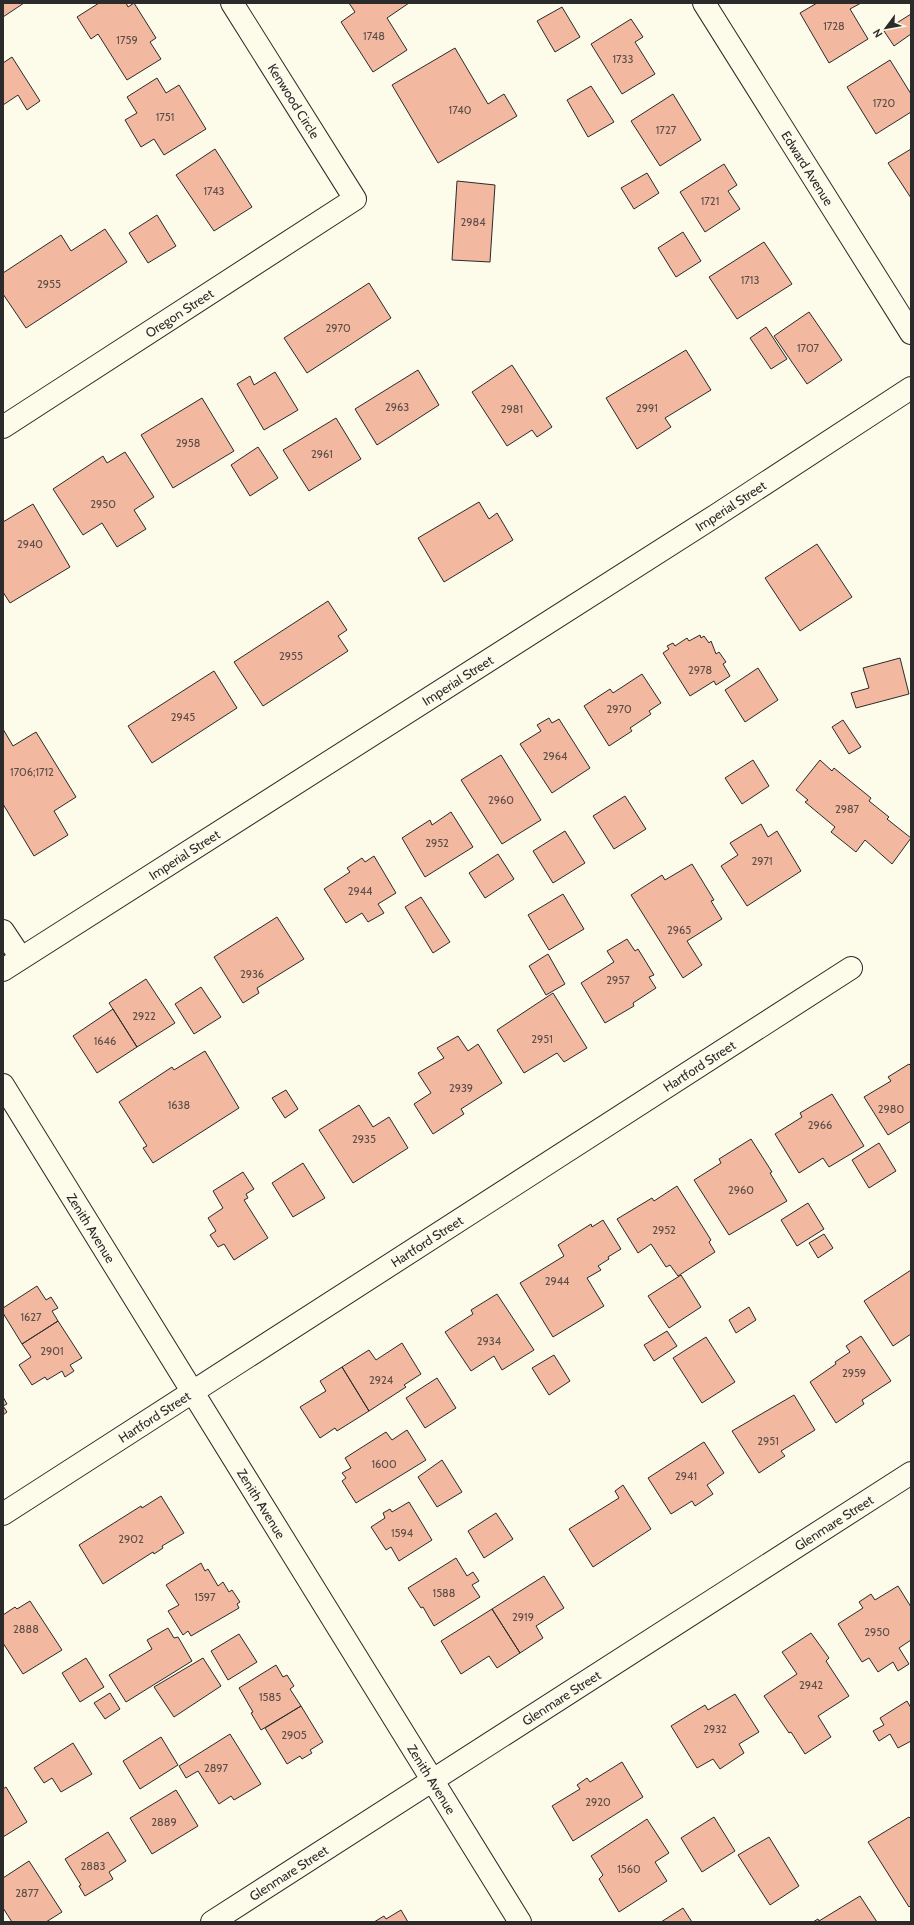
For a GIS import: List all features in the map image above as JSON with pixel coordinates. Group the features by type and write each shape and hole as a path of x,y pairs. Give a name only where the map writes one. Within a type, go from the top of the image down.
{"street":[{"name":"Kenwood Circle","path":"232,3 355,199"},
{"name":"Edward Avenue","path":"704,3 911,333"},
{"name":"Oregon Street","path":"3,427 355,199"},
{"name":"Imperial Street","path":"12,964 441,691 911,388"},
{"path":"3,931 12,964"},
{"name":"Hartford Street","path":"3,1514 851,968"},
{"name":"Zenith Avenue","path":"3,1085 520,1922"},
{"name":"Glenmare Street","path":"212,1922 911,1473"}],"building":[{"path":"3,3 24,3 3,17"},
{"path":"99,3 126,3 128,7 134,3 156,38 150,42 161,59 127,80 98,34 91,39 77,17"},
{"path":"349,3 409,3 387,18 407,50 373,72 341,22 355,12"},
{"path":"817,3 861,3 850,9 868,39 829,63 800,13"},
{"path":"562,7 580,37 555,52 537,21"},
{"path":"911,14 911,34 894,46 884,31"},
{"path":"631,19 643,37 635,42 655,74 622,94 591,44"},
{"path":"455,48 488,104 504,94 517,116 438,163 392,85"},
{"path":"12,57 40,101 27,110 18,95 3,105 3,63"},
{"path":"890,60 911,94 911,112 876,134 847,87"},
{"path":"157,78 166,93 179,85 206,129 164,155 154,139 141,147 125,120 137,113 127,97"},
{"path":"591,86 614,122 588,137 567,100"},
{"path":"673,94 701,140 660,166 631,121"},
{"path":"215,149 252,207 214,231 176,175"},
{"path":"911,149 911,198 888,163"},
{"path":"724,164 737,185 728,191 740,209 705,232 680,192"},
{"path":"647,173 659,193 634,209 621,188"},
{"path":"457,181 495,185 490,262 452,260"},
{"path":"157,215 176,246 148,263 129,233"},
{"path":"105,229 127,262 26,328 3,294 3,273 61,235 71,251"},
{"path":"683,232 701,261 676,277 658,248"},
{"path":"764,242 792,284 737,319 709,277"},
{"path":"369,283 391,318 307,373 284,338"},
{"path":"809,312 842,360 807,384 774,336"},
{"path":"766,327 787,359 771,369 750,338"},
{"path":"686,350 711,390 665,418 671,427 637,449 606,398"},
{"path":"512,365 552,427 537,437 532,430 507,446 472,392"},
{"path":"418,370 439,405 377,445 355,409"},
{"path":"275,372 298,410 264,430 237,384 250,376 254,385"},
{"path":"202,398 234,451 173,488 141,435"},
{"path":"336,418 361,459 309,491 283,450"},
{"path":"258,447 278,478 250,496 231,465"},
{"path":"125,452 154,497 134,510 146,529 117,547 102,523 83,535 53,489 103,456 107,463"},
{"path":"479,502 489,519 497,513 513,540 444,582 418,538"},
{"path":"33,504 70,567 10,603 3,592 3,522"},
{"path":"817,544 852,597 800,631 765,578"},
{"path":"328,601 347,630 338,636 348,651 263,706 234,662"},
{"path":"700,635 701,638 704,636 709,643 711,641 716,654 719,652 726,662 723,664 730,676 716,685 714,681 690,696 663,653 669,649 667,646 673,643 675,646 687,638 689,641"},
{"path":"900,658 909,694 856,708 851,693 869,688 863,668"},
{"path":"758,668 778,700 745,722 725,690"},
{"path":"214,671 237,708 152,763 128,726"},
{"path":"642,674 661,703 649,711 651,714 630,728 632,731 609,746 584,706 610,689 613,693"},
{"path":"549,718 552,723 559,719 590,768 552,793 520,744 541,731 537,725"},
{"path":"843,720 861,747 849,754 832,727"},
{"path":"3,729 13,746 36,732 76,797 54,811 68,835 34,856 3,804"},
{"path":"501,755 541,820 502,844 461,780"},
{"path":"753,760 769,786 742,804 725,778"},
{"path":"820,760 832,771 834,768 871,798 869,801 889,817 887,819 911,838 892,864 865,840 856,852 831,832 835,827 805,802 808,800 796,790"},
{"path":"625,796 646,829 614,849 593,816"},
{"path":"451,812 473,847 425,877 402,838 430,820 432,825"},
{"path":"761,824 768,837 777,831 801,871 747,906 721,866 738,855 730,843"},
{"path":"565,831 585,863 553,883 533,851"},
{"path":"498,854 514,879 485,898 469,873"},
{"path":"374,856 396,893 378,904 384,913 368,922 362,913 346,923 324,889 350,872 347,868 362,858 365,862"},
{"path":"692,864 714,900 711,901 722,919 687,941 702,965 683,978 631,895 662,875 665,880"},
{"path":"563,894 584,929 549,950 528,915"},
{"path":"421,897 450,942 433,953 405,907"},
{"path":"277,917 304,959 257,988 259,993 243,1003 214,957"},
{"path":"627,939 635,951 638,949 654,975 649,977 656,988 633,1003 634,1006 605,1023 581,983 614,962 607,951"},
{"path":"548,954 565,984 546,995 529,966"},
{"path":"146,979 175,1023 137,1047 109,1003"},
{"path":"201,987 221,1017 194,1034 175,1004"},
{"path":"553,993 587,1048 564,1062 557,1053 524,1073 497,1030"},
{"path":"113,1009 137,1047 97,1073 73,1036"},
{"path":"458,1036 468,1051 478,1044 502,1083 461,1109 464,1114 433,1134 414,1104 431,1093 418,1073 444,1058 437,1048"},
{"path":"205,1051 239,1108 153,1163 143,1148 147,1146 119,1102 172,1067 174,1070"},
{"path":"909,1064 911,1066 911,1121 888,1135 864,1097 891,1081 888,1077"},
{"path":"286,1090 298,1109 285,1118 272,1098"},
{"path":"832,1094 864,1146 829,1167 823,1158 799,1173 775,1134 802,1117 800,1113"},
{"path":"359,1105 373,1127 389,1117 408,1148 353,1183 319,1130"},
{"path":"751,1139 772,1172 770,1173 787,1201 729,1235 694,1180 721,1163 719,1159"},
{"path":"879,1143 896,1171 869,1188 852,1160"},
{"path":"303,1163 325,1198 293,1217 272,1183"},
{"path":"243,1172 254,1189 246,1194 248,1198 244,1200 268,1238 234,1260 224,1244 218,1247 210,1235 216,1231 208,1218 223,1208 213,1191"},
{"path":"677,1186 711,1240 709,1242 715,1252 678,1276 670,1265 666,1267 651,1244 638,1253 617,1219 652,1198 654,1201"},
{"path":"808,1203 824,1229 797,1246 781,1220"},
{"path":"603,1220 621,1249 608,1257 609,1259 598,1266 601,1270 587,1278 604,1306 553,1337 520,1283 564,1256 558,1245 591,1224 592,1227"},
{"path":"824,1234 833,1248 818,1258 809,1243"},
{"path":"911,1270 911,1334 893,1346 864,1301"},
{"path":"681,1275 701,1307 669,1328 648,1296"},
{"path":"37,1286 46,1300 51,1297 58,1308 52,1311 58,1321 22,1344 3,1313 3,1308"},
{"path":"497,1294 534,1350 502,1370 494,1356 471,1371 445,1332 473,1314 471,1310"},
{"path":"749,1307 756,1320 736,1333 729,1320"},
{"path":"58,1321 82,1358 70,1365 74,1371 65,1377 62,1371 47,1380 45,1377 32,1385 19,1365 31,1357 22,1344"},
{"path":"667,1331 677,1346 654,1361 644,1345"},
{"path":"861,1336 891,1381 862,1400 864,1404 836,1423 810,1382 850,1352 846,1346"},
{"path":"706,1337 735,1382 702,1403 673,1358"},
{"path":"402,1343 421,1374 404,1385 406,1387 369,1411 342,1367 369,1350 376,1360"},
{"path":"554,1355 570,1381 549,1395 532,1368"},
{"path":"342,1367 369,1411 337,1431 335,1428 320,1438 300,1407 326,1391 320,1381"},
{"path":"437,1378 456,1408 425,1428 406,1398"},
{"path":"794,1395 815,1430 781,1451 785,1456 759,1473 732,1431"},
{"path":"3,1397 7,1404 3,1406"},
{"path":"3,1406 7,1412 3,1415"},
{"path":"407,1430 426,1460 356,1503 342,1481 346,1478 342,1473 351,1468 345,1458 386,1432 392,1440"},
{"path":"704,1442 724,1473 707,1485 713,1494 695,1506 692,1501 671,1514 648,1478"},
{"path":"442,1460 462,1492 437,1507 418,1477"},
{"path":"623,1485 651,1529 593,1567 569,1529 619,1498 615,1491"},
{"path":"161,1496 184,1533 162,1546 163,1548 154,1554 153,1552 103,1584 79,1545 141,1506 142,1508"},
{"path":"409,1502 432,1540 399,1561 391,1547 386,1550 371,1527 385,1518 383,1513 390,1509 392,1512"},
{"path":"496,1513 513,1539 484,1558 468,1531"},
{"path":"456,1558 467,1576 473,1572 479,1581 472,1585 480,1597 434,1626 423,1607 421,1608 408,1588"},
{"path":"201,1563 205,1571 208,1569 218,1586 223,1582 229,1592 232,1590 240,1602 237,1604 239,1608 191,1636 188,1631 183,1635 168,1611 179,1605 166,1585"},
{"path":"544,1576 564,1608 536,1626 543,1638 520,1653 492,1609"},
{"path":"898,1586 911,1607 911,1640 899,1648 909,1664 898,1671 893,1662 878,1672 869,1658 862,1662 838,1624 863,1608 859,1602 871,1594 875,1600"},
{"path":"30,1601 62,1650 23,1674 3,1643 3,1615 15,1607 17,1609"},
{"path":"492,1609 520,1653 497,1668 489,1656 461,1674 441,1641"},
{"path":"168,1628 174,1638 178,1637 192,1661 126,1702 109,1675 152,1649 147,1640"},
{"path":"811,1633 829,1658 826,1661 849,1696 818,1716 831,1737 805,1754 791,1732 789,1733 764,1696 797,1674 782,1652"},
{"path":"239,1634 257,1662 228,1680 211,1651"},
{"path":"86,1658 104,1687 80,1702 62,1673"},
{"path":"203,1658 221,1686 174,1717 154,1687"},
{"path":"276,1665 283,1677 287,1675 294,1686 290,1689 301,1706 261,1730 251,1713 253,1712 239,1688"},
{"path":"110,1693 120,1709 105,1719 94,1703"},
{"path":"735,1694 759,1732 739,1744 744,1753 720,1769 713,1759 697,1768 671,1726 705,1705 708,1710"},
{"path":"907,1701 911,1708 911,1741 898,1748 890,1734 879,1741 873,1731 884,1725 880,1718"},
{"path":"301,1706 323,1742 310,1750 312,1753 302,1759 300,1756 287,1764 265,1728"},
{"path":"230,1734 261,1784 234,1800 231,1796 219,1804 198,1771 186,1778 179,1766"},
{"path":"161,1737 178,1765 140,1789 123,1761"},
{"path":"73,1743 92,1774 61,1792 52,1778 44,1783 34,1768"},
{"path":"622,1762 643,1797 573,1841 552,1806 580,1789 577,1785 587,1778 590,1782"},
{"path":"6,1787 27,1822 3,1837 3,1789"},
{"path":"176,1790 198,1826 152,1854 130,1818"},
{"path":"714,1817 735,1851 702,1872 681,1838"},
{"path":"909,1817 911,1819 911,1905 909,1907 868,1842"},
{"path":"647,1819 669,1853 655,1862 667,1881 619,1912 599,1879 603,1875 591,1856"},
{"path":"108,1832 126,1861 109,1872 113,1879 85,1896 79,1886 81,1885 65,1859"},
{"path":"769,1837 799,1886 770,1905 738,1855"},
{"path":"29,1861 62,1912 46,1922 12,1922 3,1908 3,1878"},
{"path":"860,1896 877,1922 813,1922 818,1919 819,1921"},
{"path":"683,1908 692,1922 661,1922"},
{"path":"401,1910 408,1922 374,1922 384,1916 386,1919"}]}
